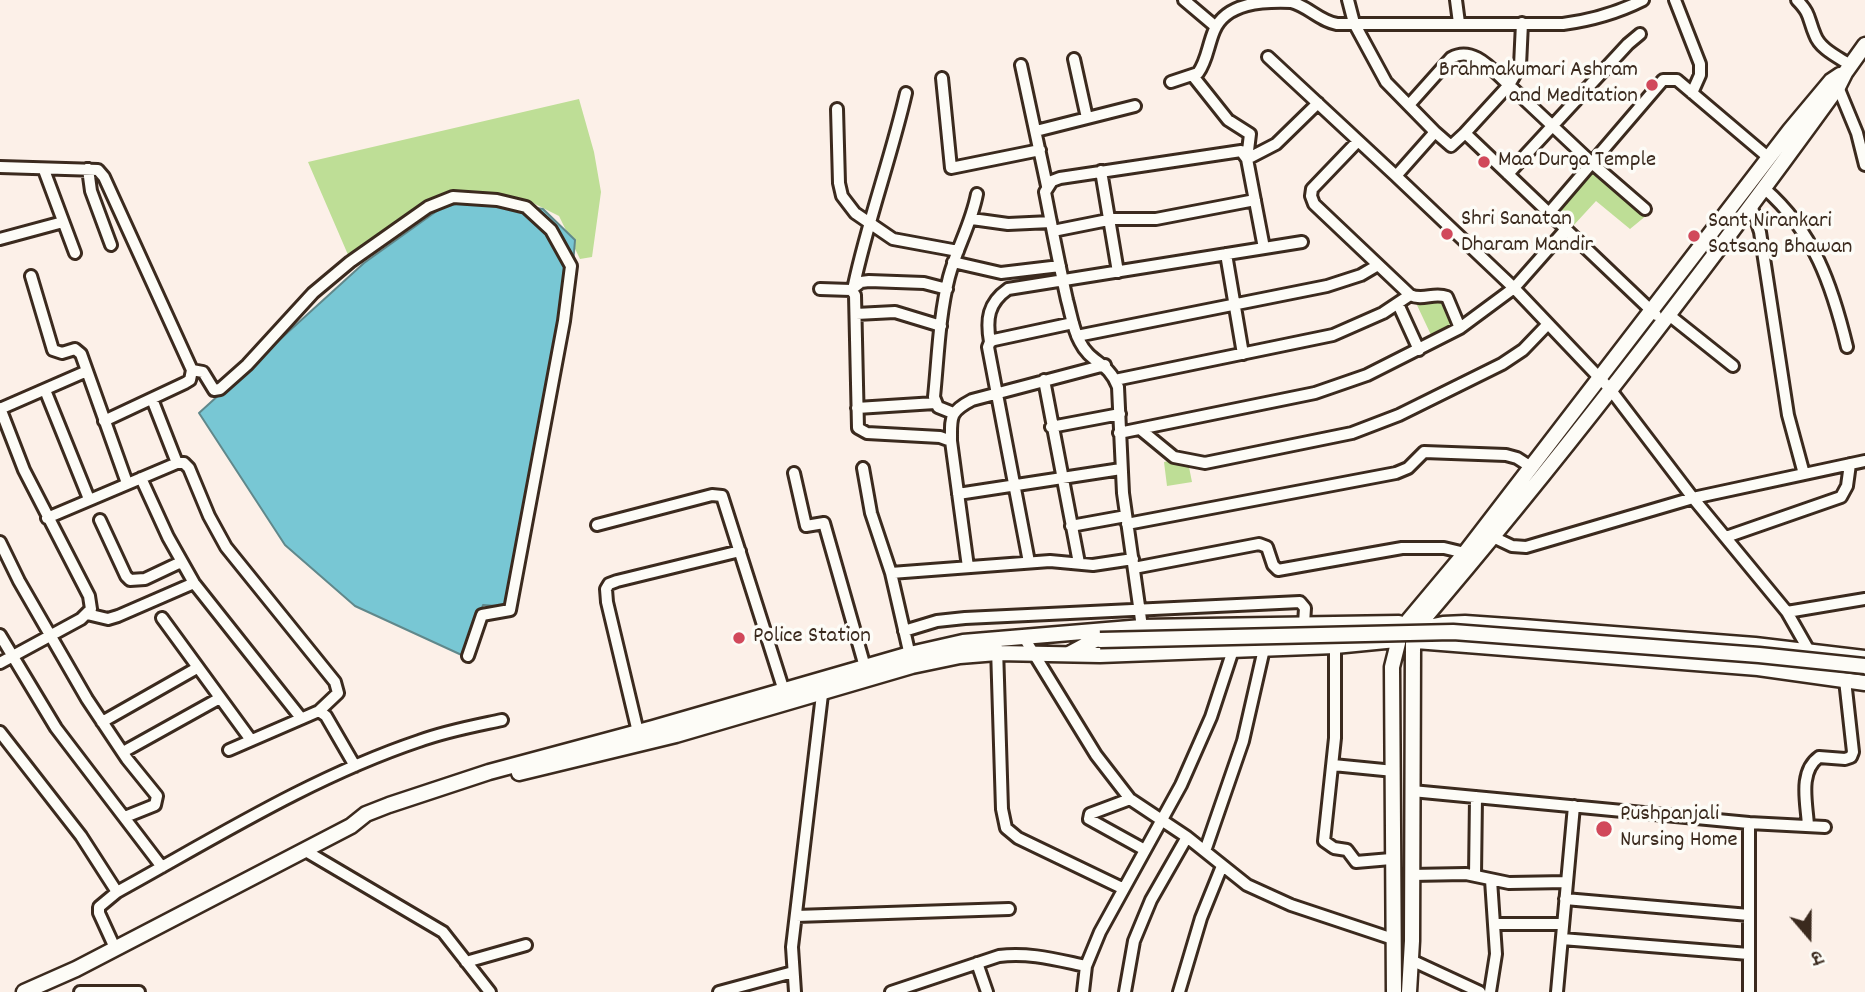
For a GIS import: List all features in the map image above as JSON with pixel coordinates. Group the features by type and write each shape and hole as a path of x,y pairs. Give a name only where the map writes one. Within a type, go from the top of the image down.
{"main road":[{"path":"1472,554 1493,537 1752,208 1865,46"},
{"path":"351,825 366,814 424,792 639,732 745,708 911,660 963,642 1033,654 1067,655 1335,646 1397,641 1404,645 1472,554 1531,467 1769,158 1831,82 1854,65"},
{"path":"1412,631 1443,624 1465,623 1678,639 1865,658"},
{"path":"997,646 1023,636 1142,627 1304,624 1412,631 1677,663 1758,668 1865,682"},
{"path":"1409,992 1412,631"},
{"path":"1063,633 1098,640 1453,632 1759,655 1865,666"},
{"path":"1677,663 1678,639"},
{"path":"1067,655 1098,640"},
{"path":"1394,992 1391,859 1394,771 1392,667 1397,641"},
{"path":"24,992 76,969 351,825 470,785 676,735 784,691 823,685 865,667 911,660"},
{"path":"42,992 76,969"}],"street":[{"path":"1184,0 1216,27"},
{"path":"1348,0 1354,23 1386,82 1451,146 1509,85 1520,66 1522,23"},
{"path":"1456,0 1459,23"},
{"path":"1171,82 1193,76 1202,68 1216,27 1220,20 1234,9 1283,2 1298,4 1321,20 1331,23 1563,24 1588,21 1616,13 1643,0"},
{"path":"1675,0 1700,64 1700,75 1692,93"},
{"path":"1797,0 1809,14 1814,35 1820,43 1854,65"},
{"path":"1508,174 1640,34"},
{"path":"1409,105 1451,58 1459,54 1473,55 1646,209"},
{"path":"1268,57 1514,288 1610,389 1693,498 1787,612 1824,677"},
{"path":"1074,59 1087,118"},
{"path":"1021,65 1073,323 1088,354 1105,365 1115,380 1120,414 1121,469 1142,627"},
{"path":"1193,76 1228,120 1250,134 1247,159"},
{"path":"942,78 951,168 1040,150"},
{"path":"1549,213 1662,80 1677,80 1769,158"},
{"path":"1838,87 1863,150 1865,165"},
{"path":"906,93 893,149 852,288 856,314 857,423 861,431 940,437 951,441"},
{"path":"1247,159 1276,144 1318,103"},
{"path":"1036,131 1135,106"},
{"path":"836,108 839,183 842,196 869,225 903,243 956,257 1000,273 1060,266"},
{"path":"1396,176 1434,132"},
{"path":"1465,133 1651,311 1666,318 1733,366"},
{"path":"1358,141 1312,190 1314,204 1410,295 1417,298 1440,294 1447,297 1460,328"},
{"path":"1047,186 1060,178 1236,150 1245,153 1247,159 1264,248"},
{"path":"0,167 98,170 104,177 192,370 190,380 186,383 104,421"},
{"path":"88,169 91,191 111,245"},
{"path":"44,170 75,253"},
{"path":"1101,172 1118,272"},
{"path":"1765,189 1790,212 1820,263 1836,300 1847,347"},
{"path":"953,413 938,407 934,397 941,326 947,289 956,257 972,219 977,194"},
{"path":"192,370 203,372 214,390 220,389 247,365 313,293 350,262 428,207 453,197 498,200 526,207 551,230 571,266 564,321 510,610 482,615 468,656"},
{"path":"972,219 1052,226 1109,220 1156,219 1255,200"},
{"path":"1752,208 1760,232 1788,415 1804,474"},
{"path":"0,239 63,222"},
{"path":"1119,433 1315,393 1367,375 1460,328 1514,288 1566,229"},
{"path":"1029,562 988,347 988,318 991,306 998,297 1007,289 1020,286 1302,242"},
{"path":"1226,254 1243,354"},
{"path":"1077,336 1336,284 1361,275 1378,265"},
{"path":"31,276 53,350 56,353 71,349 79,351 127,484"},
{"path":"820,289 852,288 869,281 898,281 947,289"},
{"path":"1115,380 1333,335 1398,304 1410,295"},
{"path":"1398,304 1419,350"},
{"path":"856,314 895,312 941,326"},
{"path":"990,342 1073,323"},
{"path":"1140,429 1174,457 1205,463 1352,433 1399,415 1502,364 1522,350 1548,324"},
{"path":"968,567 951,441 953,413 972,400 997,392 1105,365"},
{"path":"0,663 88,614 91,609 89,596 24,470 0,409 87,371"},
{"path":"1044,380 1079,563"},
{"path":"45,390 89,499"},
{"path":"152,399 177,463"},
{"path":"857,408 935,403"},
{"path":"1051,427 1120,414"},
{"path":"1072,526 1127,520 1396,473 1408,468 1424,452 1506,455 1531,467"},
{"path":"1493,537 1512,546 1526,547 1693,498 1865,461"},
{"path":"47,518 177,463 184,463 189,468 209,516 226,547 335,682 338,693 319,711 229,750"},
{"path":"1726,537 1841,497 1845,494 1850,464"},
{"path":"863,468 871,513 891,573 911,660"},
{"path":"958,494 1121,469"},
{"path":"794,473 806,526 824,523 865,667"},
{"path":"141,478 181,562 194,583 300,718"},
{"path":"597,526 718,494 724,500 784,691"},
{"path":"100,520 130,580 145,579 181,562"},
{"path":"0,542 19,581 102,722 153,791 157,801 155,805 125,817"},
{"path":"891,573 1029,562 1093,565 1133,563 1259,544 1267,547 1273,565 1278,570 1402,548 1444,548 1472,554"},
{"path":"639,732 606,589 617,581 740,551"},
{"path":"88,614 108,619 118,617 194,583"},
{"path":"1787,612 1865,599"},
{"path":"904,631 919,625 956,619 1300,602 1305,608 1304,624"},
{"path":"162,618 251,740"},
{"path":"1083,992 1086,966 1100,932 1122,888 1164,820 1211,717 1240,625"},
{"path":"0,635 56,728 162,867"},
{"path":"1023,636 1096,755 1130,799 1188,836 1247,885 1267,895 1393,939"},
{"path":"997,646 1002,809 1006,828 1018,838 1122,888"},
{"path":"1335,646 1335,738 1324,841 1327,845 1349,851 1356,862 1391,859"},
{"path":"1205,851 1243,741 1264,649"},
{"path":"102,722 197,668"},
{"path":"1808,826 1806,783 1809,767 1819,757 1845,759 1851,757 1853,752 1846,680"},
{"path":"795,992 792,947 823,685"},
{"path":"123,752 220,698"},
{"path":"319,711 326,716 355,766"},
{"path":"115,948 99,913 99,907 117,892 274,805 355,766 419,740 502,720"},
{"path":"0,732 81,835 117,892"},
{"path":"1333,765 1394,771"},
{"path":"1412,790 1749,823 1825,827"},
{"path":"1475,876 1476,797"},
{"path":"1130,799 1090,814 1089,819 1145,850"},
{"path":"1557,992 1574,806"},
{"path":"1749,823 1749,992"},
{"path":"1125,992 1134,941 1151,900 1188,836"},
{"path":"304,849 443,932 490,992"},
{"path":"1179,992 1201,918 1222,866"},
{"path":"1411,875 1475,876 1509,883 1567,882"},
{"path":"1490,992 1496,954 1491,880"},
{"path":"1565,899 1749,915"},
{"path":"796,916 1009,909"},
{"path":"1495,924 1563,924"},
{"path":"1562,939 1749,954"},
{"path":"466,962 526,945"},
{"path":"891,992 918,988 977,962 1014,954 1086,966"},
{"path":"1411,960 1480,992"},
{"path":"977,962 987,992"},
{"path":"719,992 793,972"},
{"path":"80,992 139,992"}],"green space":[{"path":"579,99 594,152 601,192 592,257 580,259 559,216 525,199 444,201 352,264 308,162"},
{"path":"1593,171 1647,215 1630,229 1596,201 1573,226 1556,212"},
{"path":"1446,294 1459,318 1432,337 1416,303"},
{"path":"1187,457 1192,482 1167,486 1164,462"}],"water":[{"path":"475,199 543,209 575,240 569,314 510,607 483,605 466,657 355,606 285,545 199,413 364,263 441,208"}],"place":[{"name":"Brahmakumari Ashram and Meditation","path":"1652,85"},
{"name":"Maa Durga Temple","path":"1484,162"},
{"name":"Shri Sanatan Dharam Mandir","path":"1447,234"},
{"name":"Sant Nirankari Satsang Bhawan","path":"1694,236"},
{"name":"Police Station","path":"739,638"},
{"name":"Pushpanjali Nursing Home","path":"1604,829"}]}
